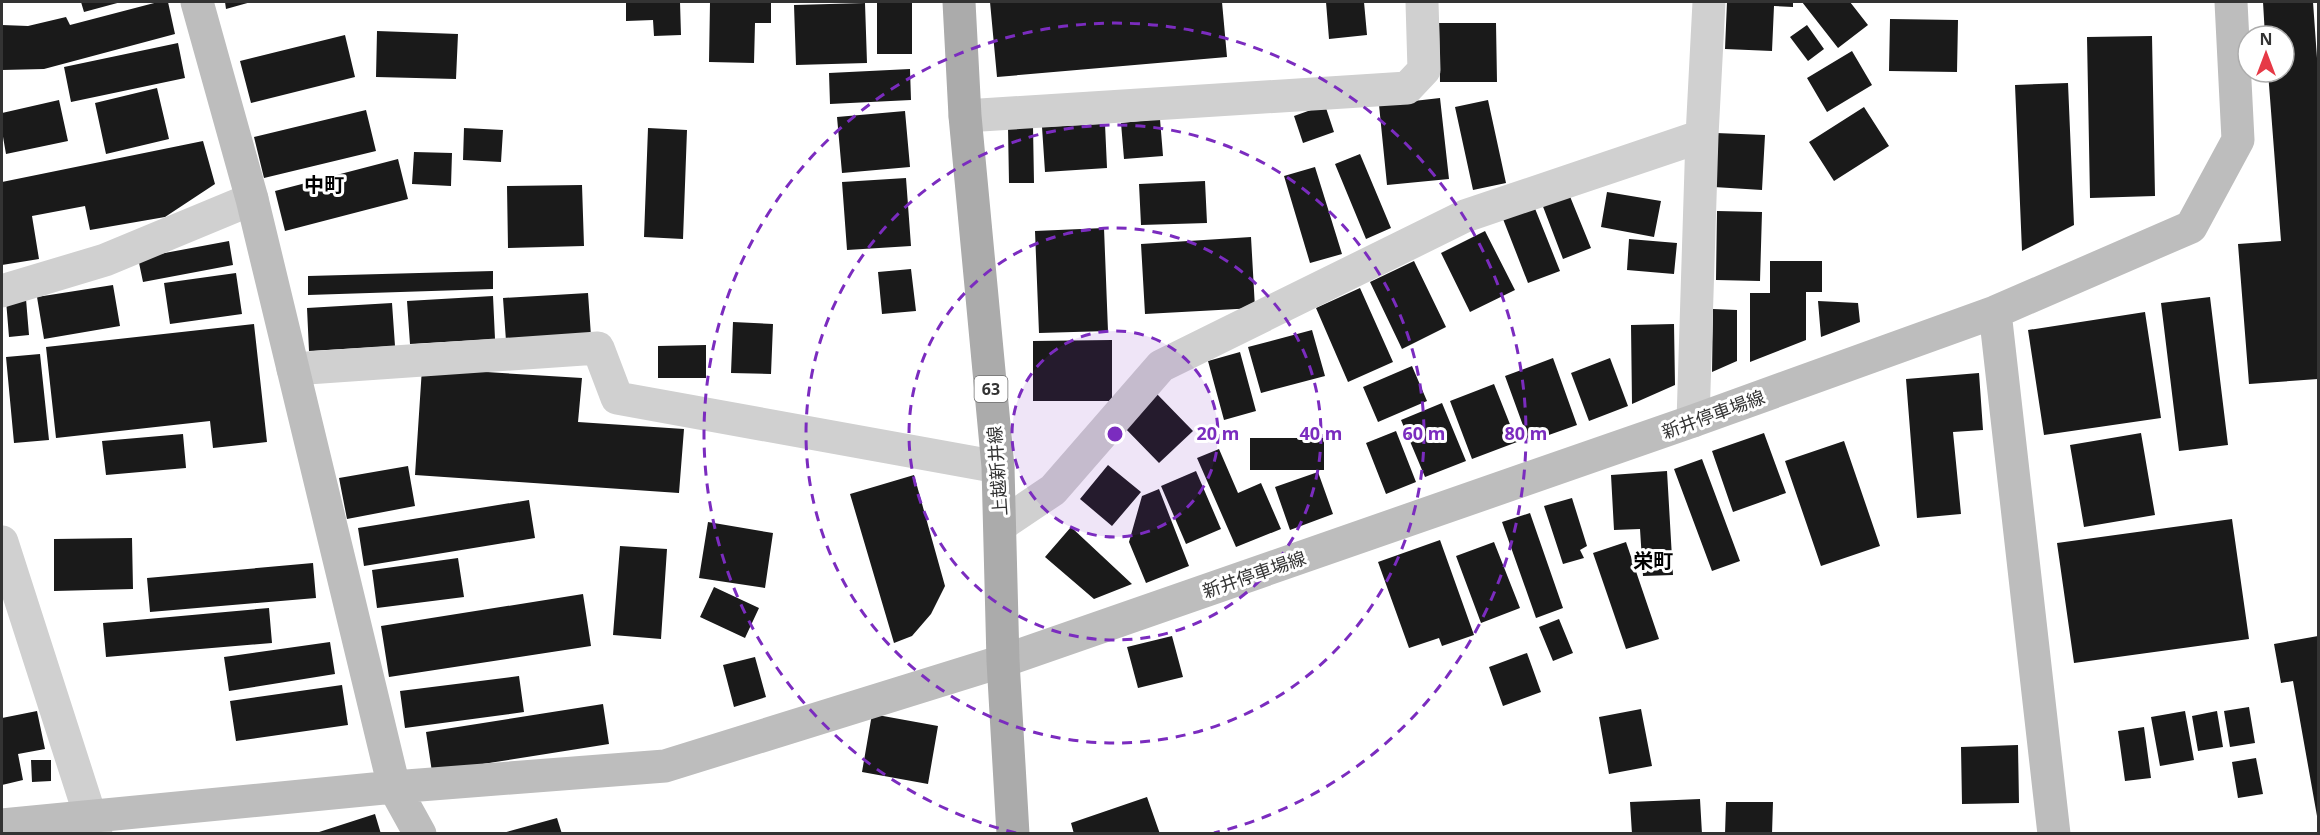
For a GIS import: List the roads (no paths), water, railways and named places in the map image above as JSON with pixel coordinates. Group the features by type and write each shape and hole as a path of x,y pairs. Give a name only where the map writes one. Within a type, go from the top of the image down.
{"main road":[{"name":"上越新井線","path":"958,2 965,116 998,467 1004,662 1013,834"}],"street":[{"path":"197,2 252,199 394,787 420,834"},
{"path":"965,116 1407,88 1424,70 1422,2"},
{"path":"1693,421 1702,136 1709,2"},
{"name":"新井停車場線","path":"2,825 93,825 394,787 665,766 1004,662 1693,421 1995,312 2191,227 2238,140 2231,2"},
{"path":"1001,525 1053,490 1161,366 1465,216 1702,136"},
{"path":"2,291 105,260 252,199"},
{"path":"1995,312 2054,834"},
{"path":"293,369 598,348 617,398 998,467"},
{"path":"2,542 93,825"}],"district":[{"name":"中町","path":"324,184"},
{"name":"栄町","path":"1653,560"}]}
